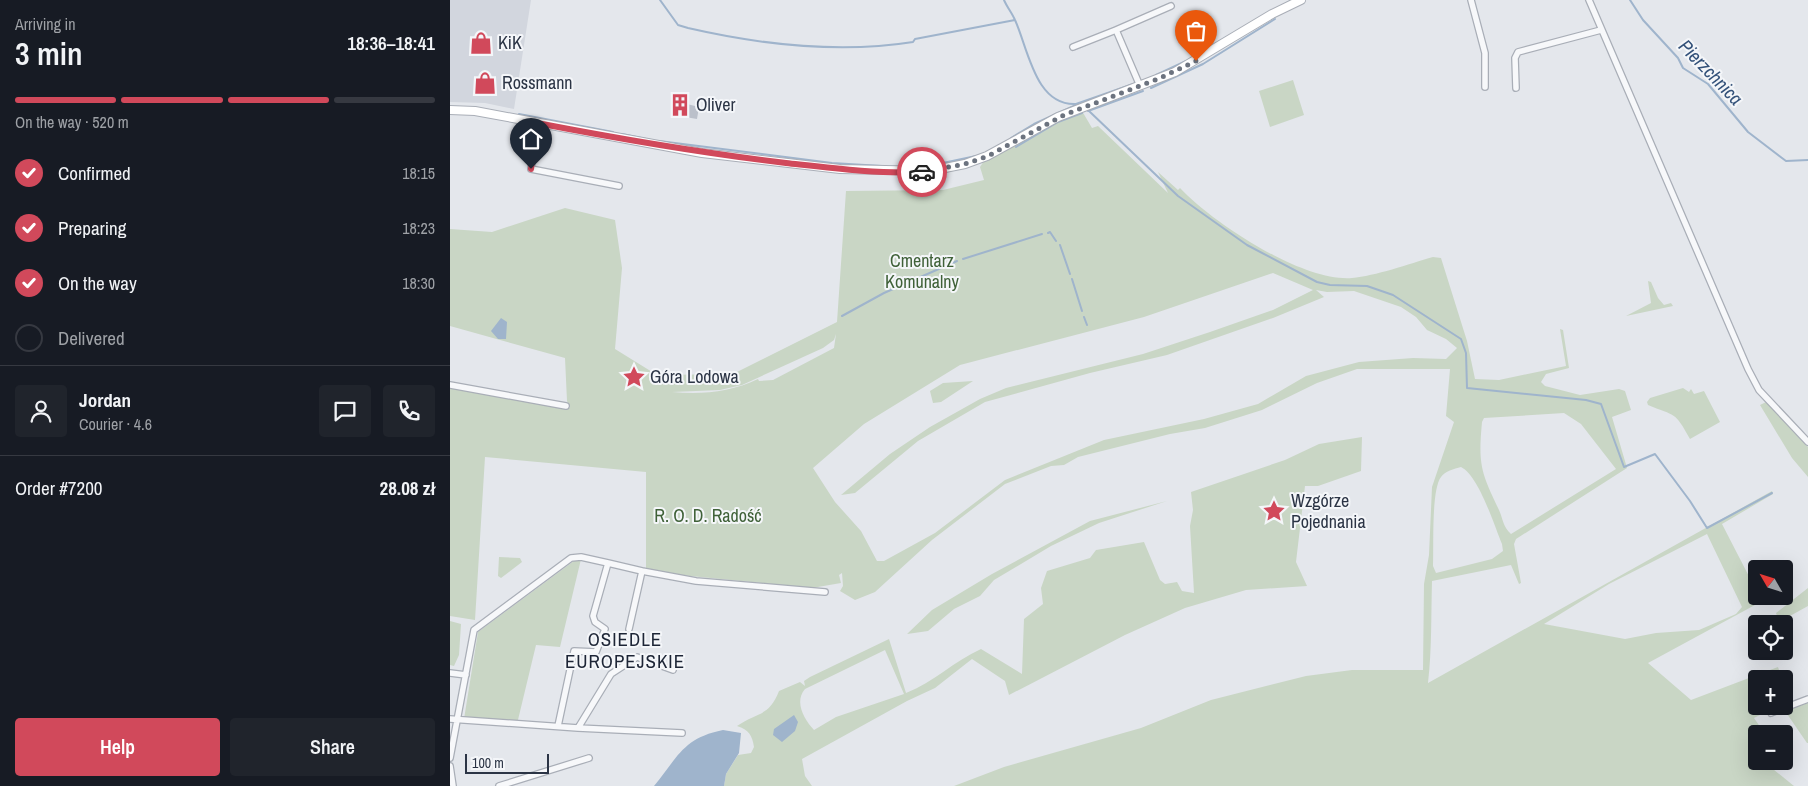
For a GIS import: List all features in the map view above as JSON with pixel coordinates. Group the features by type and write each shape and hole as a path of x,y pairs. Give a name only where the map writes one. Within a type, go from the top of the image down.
{"street":[{"path":"450,110 475,110 649,145 714,154 840,169 923,172 965,164 988,156 1058,117 1140,86 1191,64 1272,14 1301,0"},
{"path":"1471,0 1485,53 1485,87"},
{"path":"1589,0 1748,369 1759,390 1808,442"},
{"path":"1073,47 1171,6"},
{"path":"1116,30 1140,86"},
{"path":"1516,88 1515,58 1518,52 1602,30"},
{"path":"537,123 531,169 619,186"},
{"path":"450,385 566,406"},
{"path":"450,758 473,633 480,624 571,558 581,557 642,572 696,581 825,592"},
{"path":"558,726 574,651 596,652 605,629 594,622 592,616 608,563"},
{"path":"629,629 642,572"},
{"path":"578,728 615,670 637,657 672,670"},
{"path":"450,673 466,675"},
{"path":"1793,705 1808,699"},
{"path":"450,719 682,733"},
{"path":"499,786 589,758"},
{"path":"450,766 453,786"}],"shaded area":[{"path":"450,0 531,0 514,109 485,103 450,102"}],"green space":[{"path":"1293,80 1304,115 1270,127 1259,91"},
{"path":"1082,111 1092,128 1098,126 1168,193 1158,172 1178,190 1180,188 1195,202 1236,233 1284,261 1309,271 1332,277 1352,278 1433,257 1441,258 1467,341 1475,379 1499,380 1566,366 1560,329 1563,330 1569,368 1546,374 1541,382 1545,386 1580,395 1619,389 1625,391 1631,410 1612,417 1627,468 1516,539 1514,544 1521,583 1519,584 1511,565 1432,581 1431,645 1428,683 1772,491 1773,494 1722,524 1748,574 1748,605 1755,605 1648,663 1691,700 1748,678 1748,715 1760,715 1754,718 1759,725 1748,725 1748,770 1774,770 1794,786 954,786 1004,767 1141,728 1211,700 1306,676 1352,670 1423,670 1424,584 1429,555 1432,487 1454,422 1446,416 1450,369 1357,369 1317,383 1262,410 1205,428 1170,434 1078,457 1064,465 1051,466 1005,484 932,540 875,592 855,600 840,591 843,586 842,573 839,575 841,583 812,588 650,572 646,569 646,472 485,457 475,620 450,616 450,387 570,408 567,401 565,358 450,326 450,229 492,232 565,208 615,220 622,268 615,349 657,375 733,374 837,322 846,191 943,190 984,180 980,167 984,161 1050,125","holes":["1273,273 1313,290 1273,310 1143,354 1006,388 980,399 930,427 890,454 841,495 855,493 918,441 985,402 1090,373 1167,355 1273,318 1324,297 1316,290 1327,292 1354,291 1401,307 1416,317 1427,330 1446,339 1457,348 1446,359 1413,358 1359,362 1306,376 1258,404 1204,419 1104,440 1005,480 935,533 884,561 877,561 861,531 835,502 813,468 864,424 960,365 1144,317","836,334 834,348 773,380 759,381 758,379 737,387 716,392 672,392 720,390 742,385 823,348 834,340","1564,413 1581,424 1616,469 1511,534 1505,526 1482,468 1480,449 1482,422 1484,418","1461,467 1468,472 1480,490 1502,544 1503,551 1492,559 1436,573 1433,566 1434,519 1438,484 1441,477 1447,472","1707,534 1742,607 1736,614 1699,630 1656,633 1625,639 1544,624 1609,584"]},
{"path":"1648,281 1651,282 1658,298 1664,305 1671,303 1673,306 1626,316 1651,303"},
{"path":"973,381 941,402 933,403 930,391 943,383"},
{"path":"1683,388 1689,392 1691,389 1694,394 1704,391 1720,422 1690,439 1681,423 1674,416 1648,405 1647,402 1650,398"},
{"path":"1766,402 1808,447 1808,477 1792,458 1760,405"},
{"path":"1362,437 1361,471 1318,486 1305,486 1296,562 1307,586 1246,590 1185,608 1125,635 1009,695 1005,681 972,659 935,688 907,701 802,759 805,776 812,786 724,786 726,774 738,755 751,753 754,747 749,734 737,726 767,710 779,691 800,682 805,686 804,681 810,677 889,639 906,693 981,649 1022,674 1024,619 1043,604 1041,588 1047,571 1090,558 1096,550 1144,542 1160,580 1165,584 1177,582 1182,591 1194,593 1190,526 1193,510 1191,492 1285,460 1319,444","holes":["885,650 904,694 836,717 814,730 804,716 800,705 800,699 805,689"]},
{"path":"1167,501 1099,523 1051,546 994,580 980,596 954,609 928,631 907,634 932,610 992,574 1090,521"},
{"path":"582,555 560,647 536,645 517,724 464,719 478,632"},
{"path":"499,557 520,558 522,562 501,578 498,576"},
{"path":"1808,588 1808,606 1792,615 1777,615 1776,613 1786,605 1793,605 1793,600"},
{"path":"450,621 461,624 459,655 454,666 450,665"},
{"path":"1808,703 1808,743 1788,715 1793,715 1793,708"}],"water":[{"path":"501,318 507,322 506,339 498,339 491,331"},
{"path":"794,715 798,722 795,731 782,742 773,735 774,729"},
{"path":"723,730 741,733 739,753 726,774 724,786 654,786 676,758 690,744 699,738"}],"building":[{"name":"Oliver","path":"679,92 685,93 683,103 699,107 697,119 679,116 679,106 676,106"}],"waterway":[{"path":"660,0 678,25 744,39 800,46 885,46 913,42 915,39 1015,20"},
{"path":"1004,0 1015,20 1035,73 1042,86 1051,96 1062,102 1076,104 1136,83"},
{"path":"1218,42 1292,0"},
{"name":"Pierzchnica","path":"1630,0 1643,20 1678,58 1683,68 1708,84 1748,132 1786,161 1808,160"},
{"path":"1151,88 1203,64 1275,19"},
{"path":"1156,75 1186,61"},
{"path":"1088,111 1143,91"},
{"path":"1011,138 1034,124 1076,105"},
{"path":"1089,111 1178,196 1247,245 1317,282 1330,285 1367,286 1393,295 1461,339 1466,353 1467,388 1586,400 1601,404 1624,467 1655,454 1690,501 1707,528 1772,493"},
{"path":"1016,147 1058,122 1082,113"},
{"path":"519,114 613,132"},
{"path":"622,134 651,140"},
{"path":"659,141 832,163 882,166"},
{"path":"924,167 976,156"},
{"path":"1048,233 1050,232 1056,241"},
{"path":"963,259 1042,234"},
{"path":"1060,245 1070,274"},
{"path":"842,316 884,293 957,261"},
{"path":"1072,279 1082,311"},
{"path":"1084,317 1087,325"}],"way so far":[{"path":"922,172 965,164 988,156 1064,115 1158,79 1196,61"}],"place":[{"name":"KiK","path":"481,43"},
{"name":"Rossmann","path":"485,83"},
{"name":"Oliver","path":"680,105"},
{"name":"Góra Lodowa","path":"634,377"},
{"name":"Wzgórze Pojednania","path":"1274,511"}],"district":[{"name":"OSIEDLE EUROPEJSKIE","path":"625,650"}],"route":[{"path":"531,169 537,123 678,150 840,169 922,172"}],"park label":[{"name":"Cmentarz Komunalny","path":"922,271"},
{"name":"R. O. D. Radość","path":"708,516"}]}
